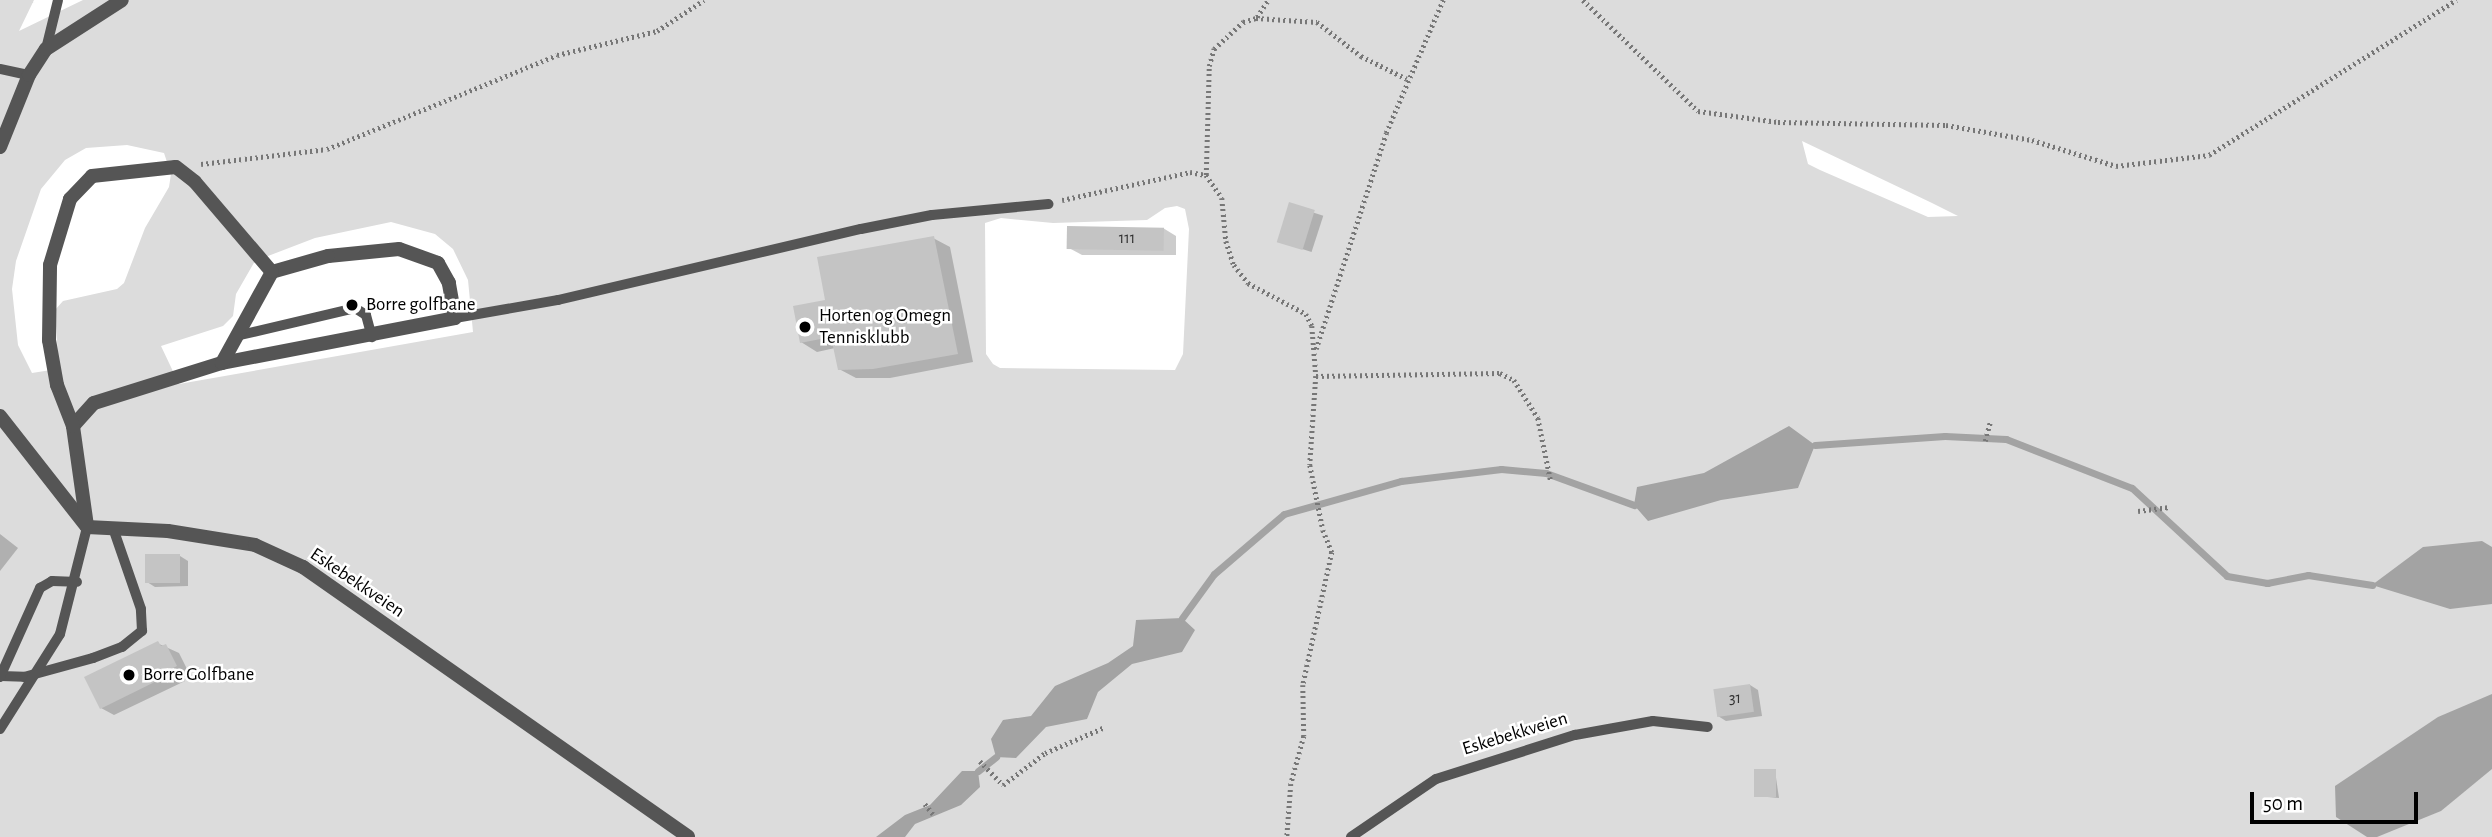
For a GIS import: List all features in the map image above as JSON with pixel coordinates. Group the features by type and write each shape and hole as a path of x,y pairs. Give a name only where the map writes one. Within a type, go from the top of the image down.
{"street":[{"path":"0,146 29,75 46,49 122,0"},
{"path":"88,527 73,426 57,384 49,341 50,265 71,198 92,176 176,167 195,182 272,272"},
{"path":"73,426 94,403 222,363 372,337 455,318 449,283 438,263 399,249 328,256 272,272 222,363"},
{"path":"0,416 88,527"},
{"name":"Eskebekkveien","path":"88,527 168,531 255,545 303,567 688,837"}],"lane":[{"path":"46,49 58,0"},
{"path":"0,69 29,75"},
{"path":"455,318 558,300 873,226 1048,204"},
{"path":"236,336 355,308 366,315 372,337"},
{"path":"0,729 39,674 60,634 77,582 88,527"},
{"path":"77,582 52,581 40,588 0,677 39,674 122,647 142,631 141,609 113,528"},
{"name":"Eskebekkveien","path":"1351,837 1436,779 1575,735 1653,721 1708,727"}],"path":[{"path":"176,167 327,149 557,55 657,31 704,0"},
{"path":"1256,18 1268,0"},
{"path":"1316,350 1407,79 1443,0"},
{"path":"1583,0 1698,111 1765,121 1946,125 2032,140 2116,166 2209,155 2456,0"},
{"path":"1287,837 1291,784 1304,736 1303,685 1331,546 1323,530 1310,465 1316,350 1306,314 1248,283 1234,265 1226,241 1222,198 1206,175 1206,84 1214,49 1243,22 1256,18 1317,22 1361,56 1407,79"},
{"path":"1048,204 1115,186 1190,172 1206,175"},
{"path":"1316,376 1500,373 1527,396 1538,418 1551,482"},
{"path":"1985,441 1990,422"},
{"path":"2138,511 2170,507"},
{"path":"981,761 993,779 1003,785 1009,783 1045,752 1105,727"},
{"path":"925,804 933,814"}],"shaded area":[{"path":"0,0 34,0 19,31 83,0 2492,0 2492,837 0,837","holes":["1802,141 1958,216 1928,217 1808,164","127,145 164,153 171,174 169,187 145,228 124,283 117,289 63,301 55,310 58,357 51,370 32,373 18,345 12,289 16,261 41,189 65,160 86,148","1177,206 1185,209 1189,229 1183,354 1175,370 1000,368 993,364 986,354 985,223 1001,218 1053,223 1147,220 1165,208","391,222 435,234 453,249 468,280 473,332 179,384 161,346 223,326 233,316 236,294 255,261 315,238"]},
{"path":"1789,426 1815,445 1798,488 1721,500 1648,521 1634,505 1637,487 1704,473"},
{"path":"2482,541 2492,547 2492,604 2450,609 2372,585 2423,547"},
{"path":"1182,618 1195,630 1182,652 1132,664 1098,692 1087,719 1046,727 1016,758 996,757 991,739 1003,720 1031,716 1055,686 1108,663 1133,646 1136,620"},
{"path":"2492,694 2492,769 2441,811 2377,837 2367,837 2336,817 2335,786 2438,717"},
{"path":"962,771 978,771 980,787 961,805 915,824 905,837 876,837 905,815 930,805"}],"building":[{"path":"1289,202 1315,210 1303,250 1277,242"},
{"path":"1067,226 1164,228 1164,251 1067,249"},
{"path":"934,236 958,354 873,369 838,370 831,337 800,343 793,306 825,300 817,257"},
{"path":"145,554 180,554 180,583 145,583"},
{"name":"Borre Golfbane","path":"158,641 161,646 166,644 177,666 171,669 173,673 100,709 84,677"},
{"path":"1750,684 1754,712 1717,717 1713,689"},
{"path":"1754,769 1776,769 1776,797 1754,797"}],"waterway":[{"path":"1815,445 1945,436 2006,439 2132,488 2227,576 2267,583 2308,575 2372,585"},
{"path":"1182,618 1214,574 1284,514 1401,481 1501,469 1546,473 1634,505"},
{"path":"978,771 996,757"}],"place":[{"name":"Borre golfbane","path":"352,305"},
{"name":"Horten og Omegn Tennisklubb","path":"805,327"},
{"name":"Borre Golfbane","path":"129,675"}]}
